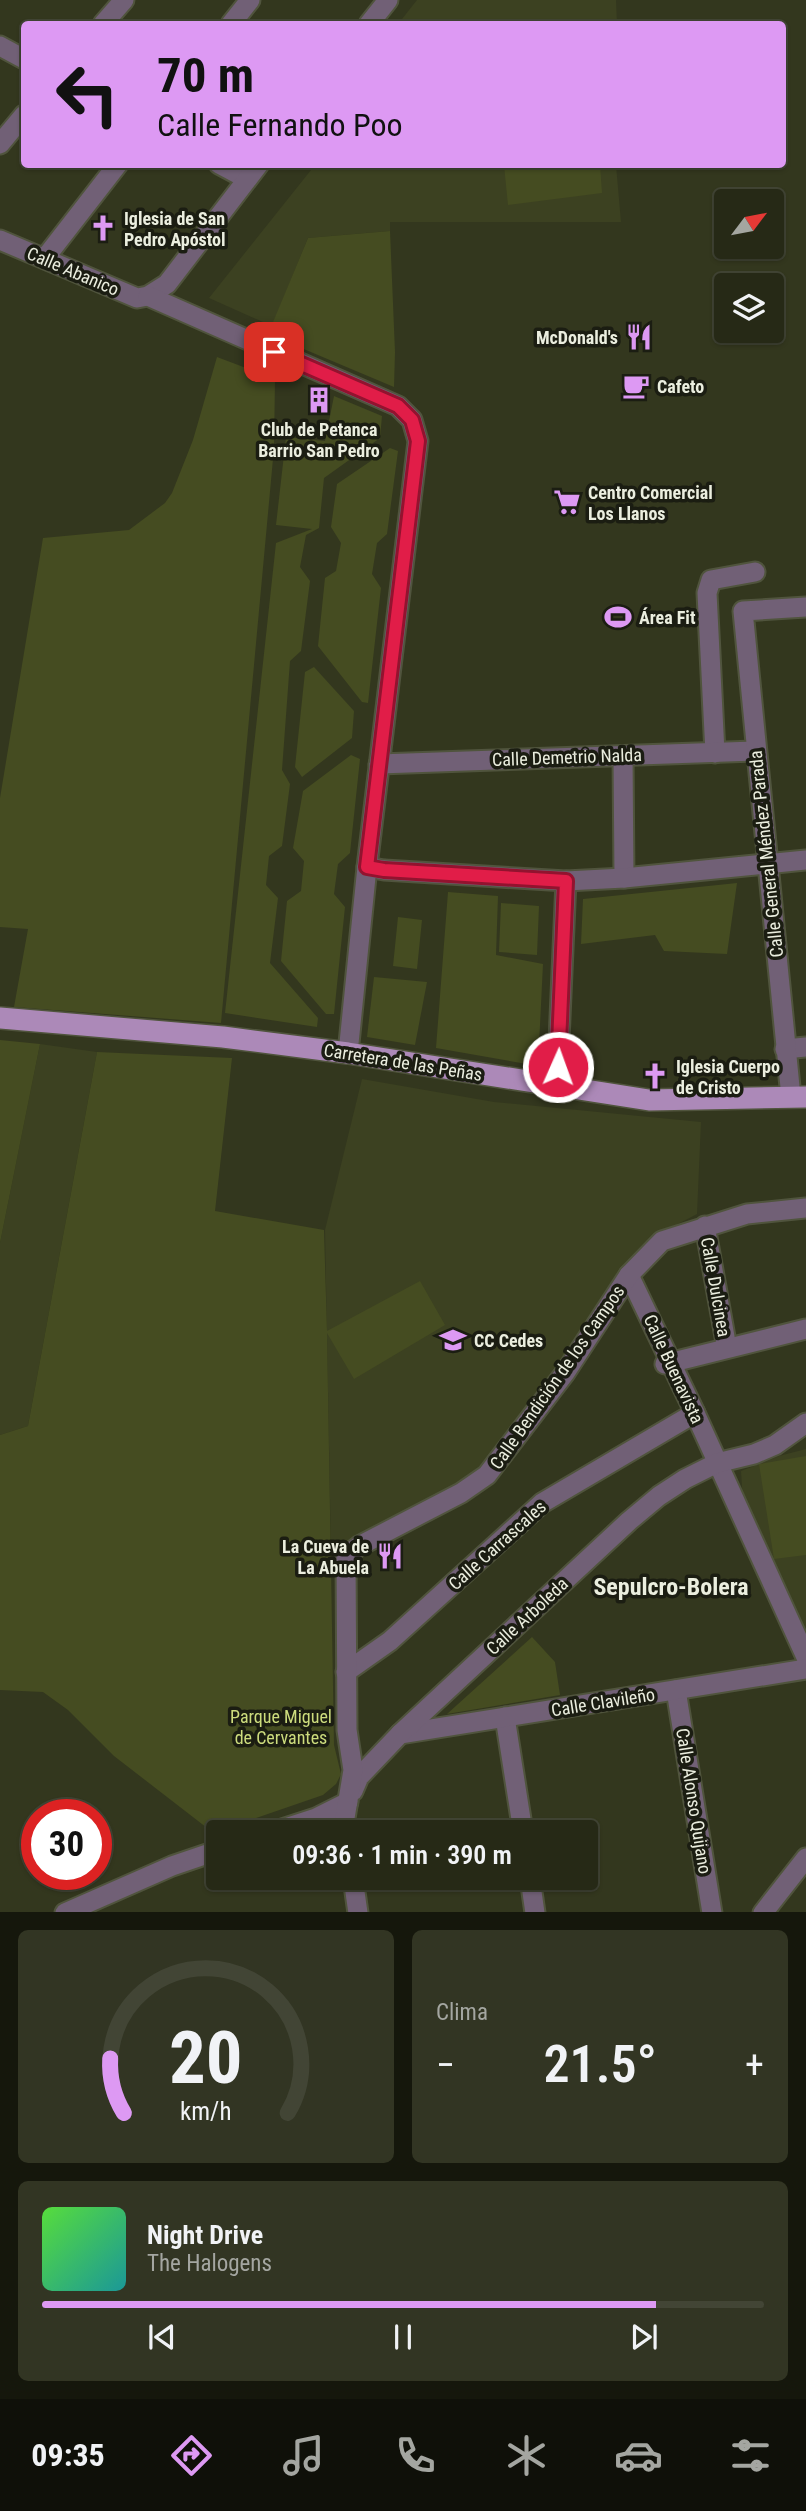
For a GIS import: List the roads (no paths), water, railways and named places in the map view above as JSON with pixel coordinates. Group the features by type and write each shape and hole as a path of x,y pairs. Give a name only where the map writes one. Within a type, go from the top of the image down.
{"main road":[{"name":"Carretera de las Peñas","path":"0,1018 223,1037 348,1053 649,1100 798,1097"}],"street":[{"path":"106,21 124,0"},
{"path":"233,21 250,0"},
{"path":"371,21 388,0"},
{"path":"0,46 21,57"},
{"path":"0,144 21,119"},
{"path":"44,258 115,168"},
{"path":"148,296 167,284 253,172"},
{"name":"Calle Abanico","path":"0,240 137,298 148,296 398,406 412,420 418,441 367,867 348,1053"},
{"path":"715,753 708,593 711,580 755,572"},
{"name":"Calle General Méndez Parada","path":"798,1097 785,1049 743,611 806,607"},
{"name":"Calle Demetrio Nalda","path":"379,764 755,751"},
{"path":"624,756 624,878"},
{"path":"367,867 566,881 806,860"},
{"path":"557,1086 566,881"},
{"path":"785,1049 806,1046"},
{"name":"Calle Bendición de los Campos","path":"345,1820 353,1770 347,1730 346,1556 359,1546 461,1493 487,1475 565,1373 629,1275 662,1241 747,1214 806,1208"},
{"name":"Calle Dulcinea","path":"705,1226 727,1348"},
{"name":"Calle Buenavista","path":"629,1275 806,1657"},
{"path":"668,1363 806,1329"},
{"name":"Calle Carrascales","path":"346,1672 390,1641 542,1503 695,1413"},
{"name":"Calle Arboleda","path":"348,1801 359,1777 400,1734 659,1496 717,1462 754,1454 775,1445 806,1423"},
{"name":"Calle Clavileño","path":"400,1734 806,1668"},
{"name":"Calle Alonso Quijano","path":"676,1690 712,1912"},
{"path":"505,1717 521,1820"},
{"path":"310,1820 348,1801"},
{"path":"67,1912 172,1866 206,1854"},
{"path":"764,1912 806,1858"},
{"path":"355,1890 358,1912"},
{"path":"532,1890 535,1912"}],"place":[{"name":"Iglesia de San Pedro Apóstol","path":"103,228"},
{"name":"McDonald's","path":"639,337"},
{"name":"Cafeto","path":"636,386"},
{"name":"Club de Petanca Barrio San Pedro","path":"319,400"},
{"name":"Centro Comercial Los Llanos","path":"567,502"},
{"name":"Área Fit","path":"618,617"},
{"name":"Iglesia Cuerpo de Cristo","path":"655,1076"},
{"name":"CC Cedes","path":"453,1340"},
{"name":"La Cueva de La Abuela","path":"390,1556"}],"district":[{"name":"Sepulcro-Bolera","path":"671,1587"}],"park label":[{"name":"Parque Miguel de Cervantes","path":"281,1726"}]}
